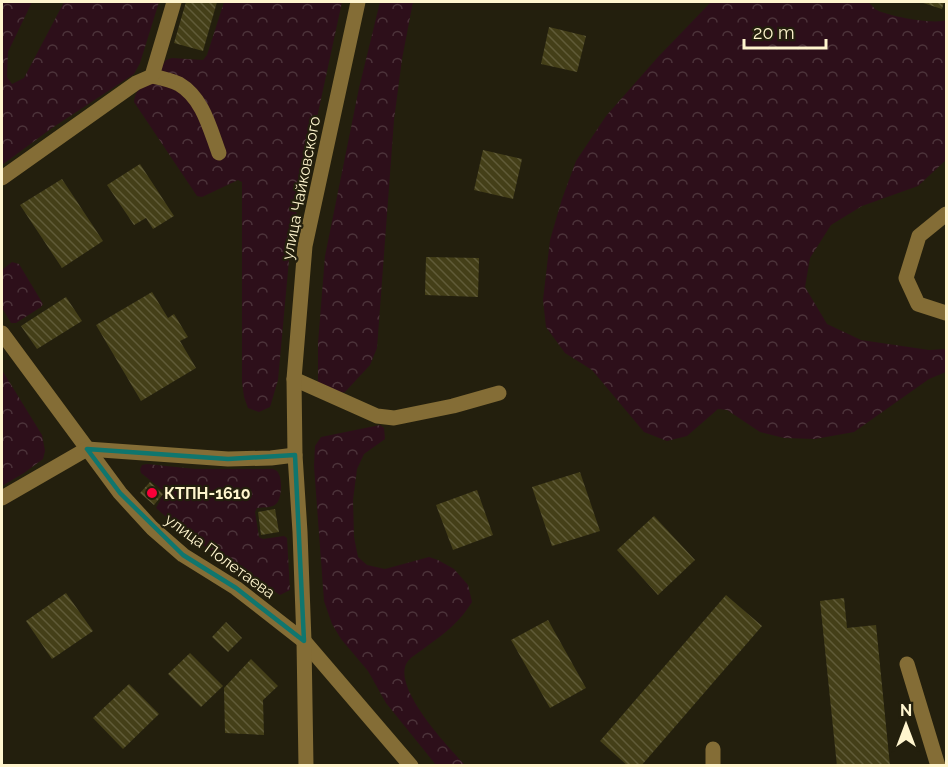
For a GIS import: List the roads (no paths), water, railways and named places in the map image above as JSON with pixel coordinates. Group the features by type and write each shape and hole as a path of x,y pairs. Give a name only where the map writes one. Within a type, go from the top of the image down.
{"street":[{"path":"152,76 174,2"},
{"name":"улица Чайковского","path":"306,765 304,641 295,455 294,379 305,246 358,2"},
{"path":"2,178 136,83 152,76 177,83 199,101 219,153"},
{"path":"946,214 919,236 906,278 918,304 946,313"},
{"name":"улица Полетаева","path":"2,333 120,493 152,528 183,555 236,588 304,641 411,765"},
{"path":"294,379 377,416 394,418 453,406 500,393"},
{"path":"2,498 87,449 228,459 295,455"},
{"path":"907,664 938,765"},
{"path":"713,749 713,765"}],"place":[{"name":"КТПН-1610","path":"152,493"}]}
